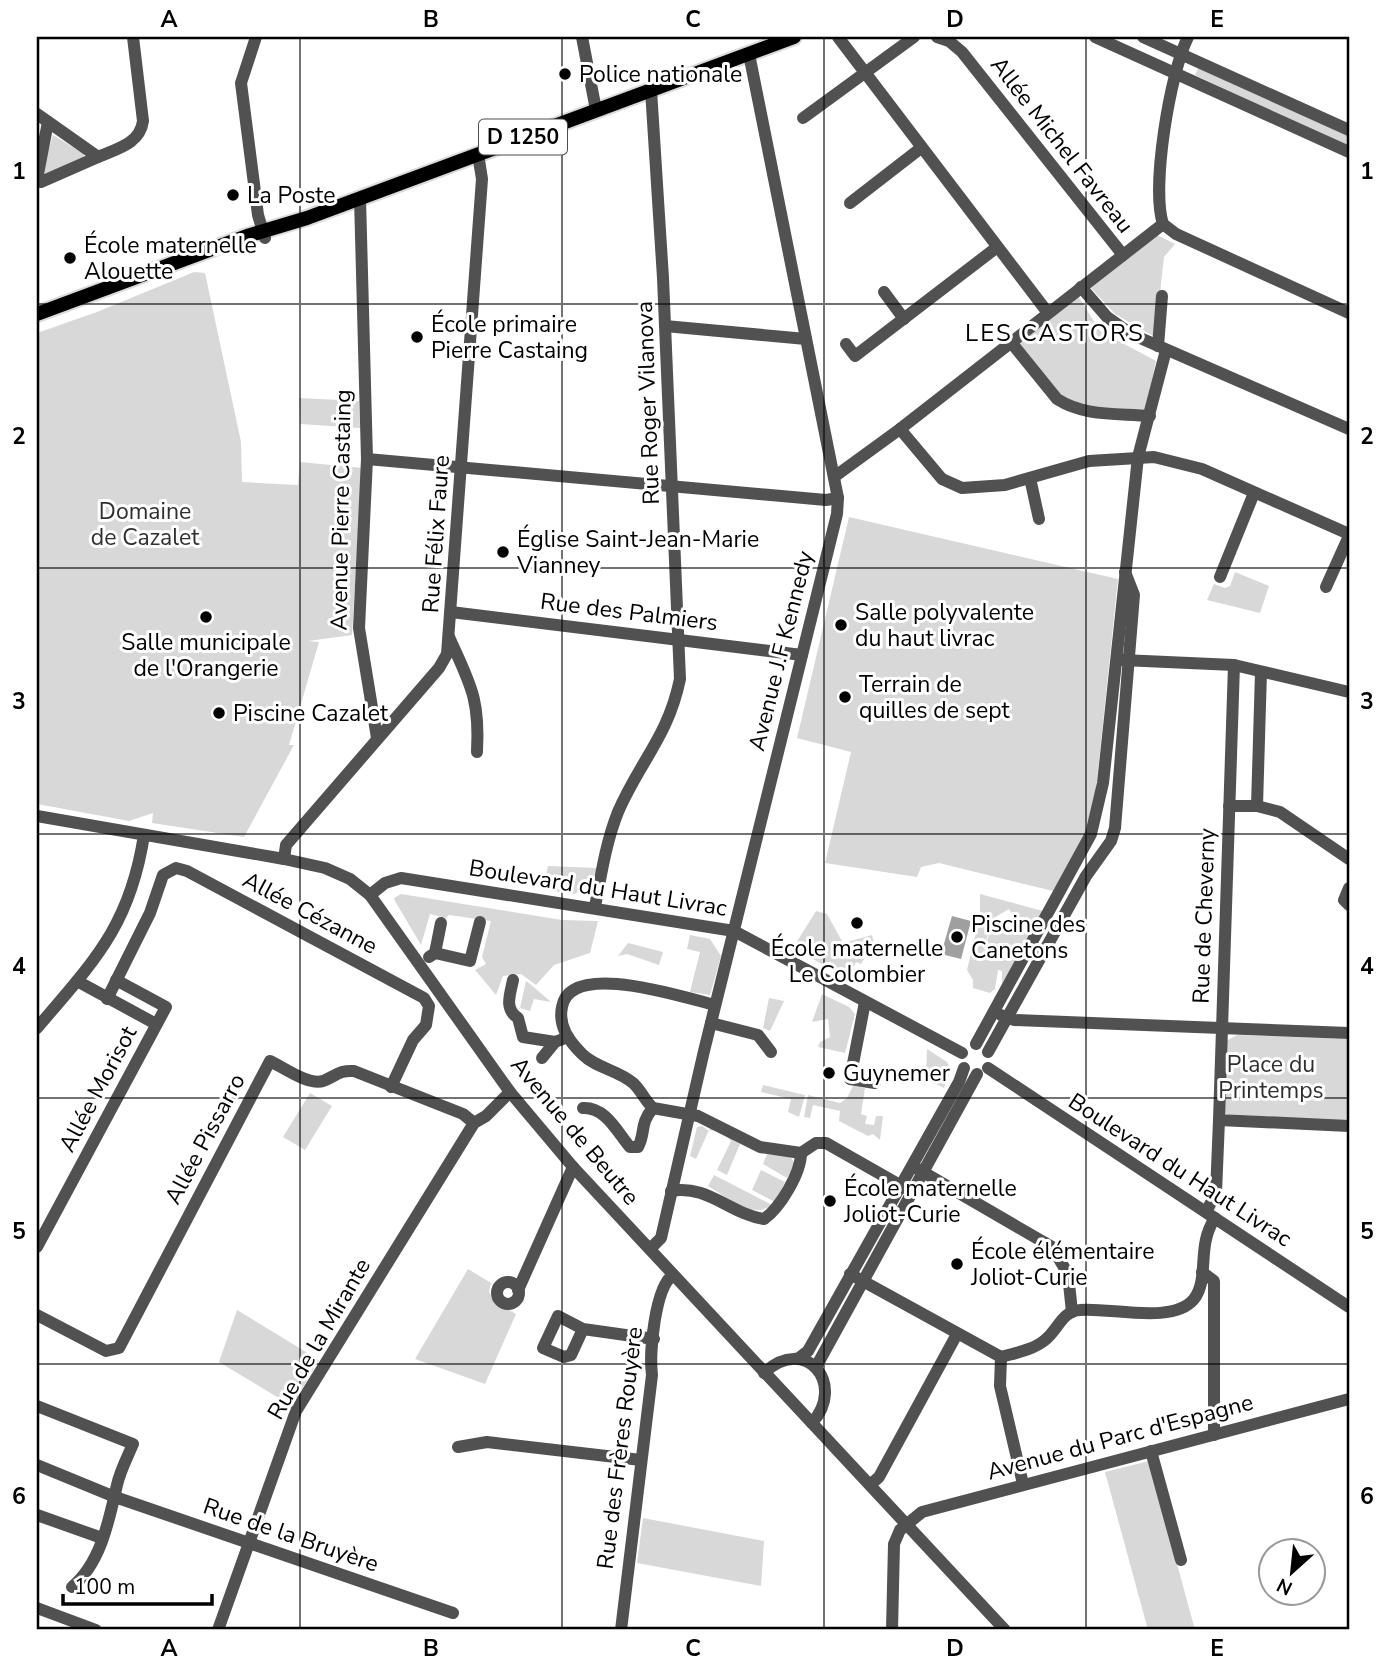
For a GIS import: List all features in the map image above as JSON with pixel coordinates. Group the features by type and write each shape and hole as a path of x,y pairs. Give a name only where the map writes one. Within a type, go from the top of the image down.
{"main road":[{"name":"D 1250","path":"37,323 298,221 794,37"},
{"name":"D 1250","path":"37,314 264,235"}],"street":[{"path":"48,122 37,179 41,182 133,141 142,128 133,37"},
{"path":"256,37 241,83 264,235"},
{"path":"582,37 596,110"},
{"path":"838,37 1048,313"},
{"path":"803,118 914,37"},
{"name":"Allée Michel Favreau","path":"937,37 950,41 962,52 1123,255"},
{"path":"1095,37 1349,152"},
{"path":"1143,37 1349,130"},
{"path":"1188,37 1180,53 1168,101 1159,204 1163,225 1180,236 1349,313"},
{"name":"Avenue J.F Kennedy","path":"650,1249 661,1238 710,1023 802,655 838,498 749,54"},
{"name":"Rue Roger Vilanova","path":"595,907 618,812 671,716 680,679 665,326 651,90"},
{"path":"37,114 98,157"},
{"path":"850,203 921,148"},
{"name":"Rue Félix Faure","path":"284,859 286,845 439,668 447,654 482,179 478,154"},
{"name":"Avenue Pierre Castaing","path":"360,198 367,459 359,628 377,738"},
{"path":"834,477 1163,225"},
{"path":"846,344 855,356 996,248"},
{"path":"1082,287 1119,326 1162,348 1349,429"},
{"path":"884,292 904,319"},
{"path":"816,1367 862,1281 959,1082 964,1068 962,1053 976,1044 995,1012 1081,856 1096,820 1103,783 1138,457 1150,416 1162,348 1162,296"},
{"path":"665,326 806,339"},
{"path":"1010,341 1057,399 1065,404 1087,412 1150,416"},
{"path":"900,429 932,468 954,486 984,489 1088,461 1138,457 1182,462 1349,535 1326,587"},
{"path":"367,459 826,500 838,498"},
{"path":"1030,478 1039,519"},
{"path":"1220,577 1254,492"},
{"path":"988,1052 1094,863 1111,841 1115,828 1134,594 1125,571"},
{"name":"Rue des Palmiers","path":"451,612 802,655"},
{"path":"449,636 474,689 477,704 477,752"},
{"path":"1115,660 1234,665 1349,692"},
{"name":"Rue de Cheverny","path":"1220,1028 1234,665"},
{"path":"1261,671 1257,806 1280,812 1349,859"},
{"path":"1103,783 1118,784"},
{"name":"Rue de Cheverny","path":"1229,806 1257,806"},
{"name":"Avenue de Beutre","path":"37,816 284,859 338,872 370,895 510,1091 573,1167 1005,1630"},
{"path":"37,1028 112,936 128,903 144,835"},
{"path":"1081,856 1094,863"},
{"name":"Allée Cézanne","path":"116,980 150,913 163,875 176,868 187,871 424,998 429,1006 426,1026 412,1040 391,1087"},
{"name":"Boulevard du Haut Livrac","path":"370,895 385,883 401,878 734,931 962,1053"},
{"path":"1349,888 1344,900 1349,905"},
{"path":"435,953 470,961 480,922"},
{"path":"420,964 435,953 442,923"},
{"path":"78,981 107,999 156,1024 166,1007 116,980 107,999"},
{"path":"513,980 508,1003 512,1013 518,1018 523,1037 561,1039 593,1062 635,1084 653,1108 698,1116 760,1147 801,1153 816,1143 825,1143 906,1188"},
{"path":"542,1058 561,1039 562,1003 567,995 588,984 612,982 715,1005"},
{"path":"866,1002 850,1079 876,1083"},
{"path":"995,1012 1007,1019 1349,1033"},
{"path":"710,1023 758,1035 771,1052"},
{"name":"Allée Morisot","path":"37,1247 156,1024"},
{"path":"850,1274 1001,1357 1045,1340 1072,1312 1172,1312 1195,1298 1200,1287 1203,1244 1216,1193 1220,1028"},
{"path":"917,1168 990,1060 988,1052 976,1044"},
{"name":"Allée Pissarro","path":"37,1315 106,1351 113,1352 127,1335 270,1061 310,1080 321,1082 340,1070 354,1071 391,1087"},
{"path":"964,1068 982,1071"},
{"name":"Boulevard du Haut Livrac","path":"982,1071 1210,1215 1349,1307"},
{"path":"391,1087 463,1114 474,1123"},
{"name":"Rue de la Mirante","path":"218,1630 296,1411 474,1123 486,1116 510,1091"},
{"path":"583,1108 591,1108 602,1114 630,1147 638,1147 642,1140 641,1129 653,1108"},
{"path":"1219,1120 1349,1126"},
{"path":"671,1191 697,1189 751,1217 764,1219 772,1213 796,1173 801,1163 801,1153"},
{"path":"518,1290 573,1167"},
{"path":"917,1168 1052,1247 1068,1273 1072,1312"},
{"path":"799,1358 808,1351 850,1274 906,1188"},
{"path":"1202,1272 1214,1281 1214,1435"},
{"name":"Rue des Frères Rouyère","path":"621,1630 661,1290 673,1275"},
{"path":"583,1329 654,1339"},
{"path":"870,1485 879,1477 957,1334"},
{"path":"1001,1357 1000,1386 1023,1484"},
{"path":"764,1373 785,1359 799,1358 816,1367 826,1389 826,1400 820,1414 812,1423"},
{"name":"Avenue du Parc d'Espagne","path":"906,1524 922,1512 1349,1399"},
{"path":"37,1406 133,1444 117,1483 102,1538 86,1575 72,1587"},
{"path":"458,1447 487,1442 641,1460"},
{"path":"1151,1451 1181,1560"},
{"name":"Rue de la Bruyère","path":"37,1465 115,1497 453,1613"},
{"path":"37,1515 102,1538"},
{"path":"892,1630 894,1544 906,1524"},
{"path":"37,1608 96,1630"}],"green space":[{"path":"1199,67 1349,133 1349,147 1195,75"},
{"path":"53,135 84,154 84,158 44,175 42,172"},
{"path":"1157,235 1175,244 1164,257 1155,337 1115,314 1091,288"},
{"name":"Domaine de Cazalet","path":"194,272 205,273 241,442 242,482 298,485 300,462 362,468 352,635 308,641 319,642 289,745 294,745 244,837 152,823 153,813 129,821 37,804 37,333 97,312"},
{"path":"1078,296 1100,331 1156,361 1145,414 1089,409 1058,397 1015,345"},
{"path":"299,398 359,401 360,428 300,424"},
{"path":"849,517 1118,579 1095,799 1088,828 1053,891 939,863 921,867 917,877 825,863 851,752 797,738"},
{"path":"1235,572 1269,586 1260,613 1207,600 1214,584 1225,588 1230,586"},
{"path":"548,866 597,868 591,883 575,894 546,890 544,884"},
{"path":"401,894 562,920 598,921 590,953 554,965 536,985 521,974 503,976 496,995 475,970 486,964 482,957 491,921 449,915 446,918 430,914 421,945 395,901 394,898"},
{"path":"980,894 1043,911 1034,927 1015,919 1009,909 992,919 980,965 991,927 1030,933 1002,984 1002,971 998,970 995,989 990,993 973,988 973,980 967,970 980,915"},
{"path":"816,911 827,914 843,943 872,935 874,943 861,964 856,962 847,978 793,948"},
{"path":"690,935 710,939 721,956 710,995 690,992 700,952 687,949"},
{"path":"628,943 663,952 659,965 627,954 618,956"},
{"path":"526,981 551,1002 534,999 530,1011 520,1008"},
{"path":"822,994 849,1007 855,1014 845,1053 818,1047 820,1042 830,1037 828,1019 812,1022"},
{"path":"769,998 784,1001 770,1031 763,1028"},
{"name":"Place du Printemps","path":"1237,1035 1349,1039 1349,1122 1226,1114 1223,1109 1226,1041"},
{"path":"927,1049 947,1062 951,1069 944,1088 926,1079"},
{"path":"763,1085 805,1095 799,1117 788,1112 791,1099 761,1092"},
{"path":"853,1086 865,1088 861,1114 867,1116 865,1124 874,1125 876,1116 883,1116 880,1140 873,1134 868,1136 839,1121 840,1111 813,1105 810,1118 804,1117 808,1095 840,1103 847,1098"},
{"path":"310,1093 332,1106 305,1150 283,1137"},
{"path":"702,1126 709,1131 696,1159 690,1156 697,1127"},
{"path":"725,1135 740,1144 727,1175 717,1170 731,1141"},
{"path":"767,1154 790,1156 795,1164 787,1178 763,1164"},
{"path":"761,1170 785,1182 775,1202 752,1190"},
{"path":"714,1175 772,1205 756,1210 740,1205 708,1186"},
{"path":"468,1269 491,1283 489,1291 493,1301 516,1314 485,1384 415,1359"},
{"path":"237,1310 319,1360 292,1406 219,1362"},
{"path":"1149,1461 1195,1630 1148,1630 1105,1472"},
{"path":"643,1518 764,1541 761,1586 637,1563"}],"shaded area":[{"path":"952,916 971,921 961,959 941,954"}],"place":[{"name":"Police nationale","path":"565,74"},
{"name":"La Poste","path":"233,195"},
{"name":"École maternelle Alouette","path":"70,258"},
{"name":"École primaire Pierre Castaing","path":"417,337"},
{"name":"Église Saint-Jean-Marie Vianney","path":"503,552"},
{"name":"Salle municipale de l'Orangerie","path":"206,617"},
{"name":"Salle polyvalente du haut livrac","path":"841,625"},
{"name":"Terrain de quilles de sept","path":"845,697"},
{"name":"Piscine Cazalet","path":"219,713"},
{"name":"École maternelle Le Colombier","path":"857,923"},
{"name":"Piscine des Canetons","path":"957,937"},
{"name":"Guynemer","path":"829,1073"},
{"name":"École maternelle Joliot-Curie","path":"830,1201"},
{"name":"École élémentaire Joliot-Curie","path":"957,1264"}],"district":[{"name":"LES CASTORS","path":"1055,333"}]}
